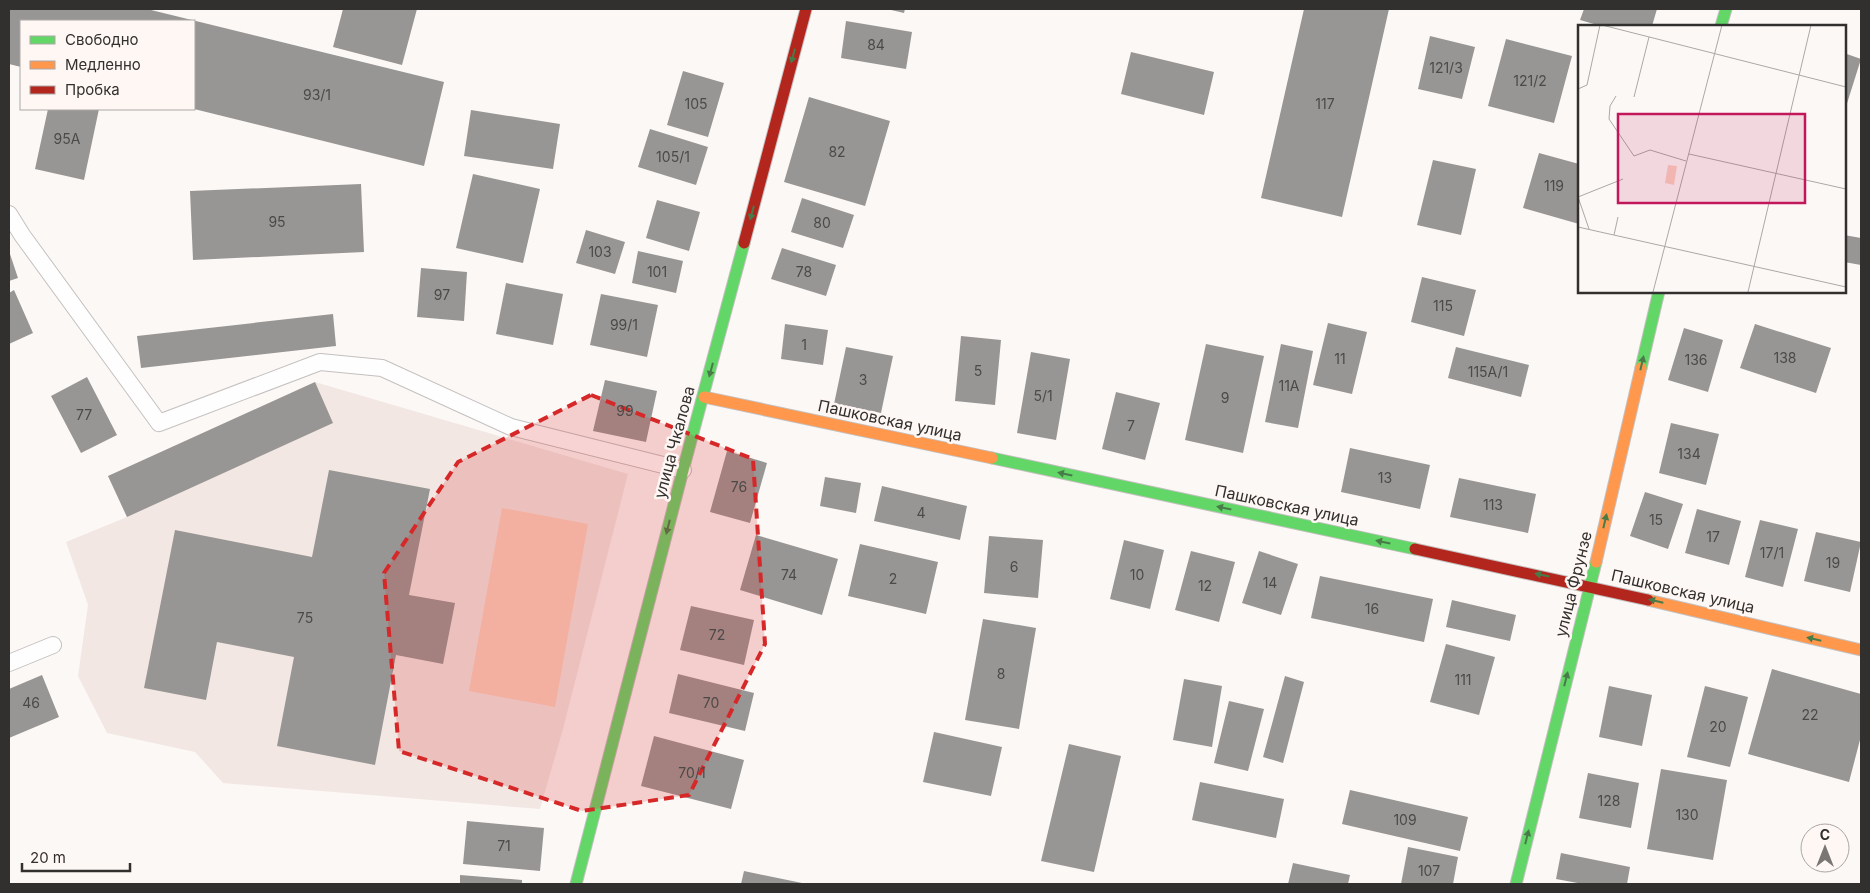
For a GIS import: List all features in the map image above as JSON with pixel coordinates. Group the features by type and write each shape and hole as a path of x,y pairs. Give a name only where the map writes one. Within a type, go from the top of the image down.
{"street":[{"name":"улица Чкалова","path":"576,884 683,470 806,9"},
{"path":"1722,25 1726,9"},
{"name":"улица Фрунзе","path":"1516,884 1590,586 1659,292"},
{"name":"Пашковская улица","path":"704,397 1590,586 1861,650"}],"lane":[{"path":"9,214 22,235 159,423 320,362 382,368 511,427 683,470"},
{"path":"9,663 53,645"}],"highlighted area":[{"path":"591,395 753,459 765,644 689,795 582,811 399,751 384,573 458,462"}],"shaded area":[{"path":"315,382 628,474 563,729 540,809 223,783 195,752 107,733 78,676 88,605 66,542 127,517 108,476"},
{"path":"502,508 588,524 555,707 469,691"}],"building":[{"path":"9,9 147,9 192,20 20,20 20,67 9,64"},
{"path":"343,9 417,9 402,65 333,47"},
{"path":"887,9 905,9 904,13"},
{"path":"1304,9 1389,9 1342,217 1261,198"},
{"path":"1584,9 1657,9 1652,25 1598,25 1580,20"},
{"path":"195,21 444,82 424,166 195,109"},
{"path":"846,21 912,32 906,69 841,58"},
{"path":"1430,36 1475,47 1462,99 1418,89"},
{"path":"1506,39 1572,56 1554,123 1488,106"},
{"path":"1131,52 1214,72 1204,115 1121,94"},
{"path":"1845,53 1861,59 1845,110"},
{"path":"683,71 724,83 708,137 667,125"},
{"path":"809,97 890,121 865,206 784,182"},
{"path":"48,110 99,110 84,180 35,169"},
{"path":"471,110 560,124 553,169 464,156"},
{"path":"650,129 708,147 696,185 638,167"},
{"path":"1539,153 1578,164 1578,224 1523,208"},
{"path":"1433,160 1476,169 1461,235 1417,225"},
{"path":"473,174 540,189 523,263 456,248"},
{"path":"361,184 364,252 193,260 190,191"},
{"path":"802,198 854,215 843,248 791,232"},
{"path":"657,200 700,212 689,251 646,238"},
{"path":"586,230 625,242 615,274 576,263"},
{"path":"1845,235 1861,238 1861,265 1845,262"},
{"path":"782,248 836,265 826,296 771,279"},
{"path":"9,251 18,278 9,281"},
{"path":"638,251 683,261 676,293 632,283"},
{"path":"421,268 467,272 464,321 417,317"},
{"path":"1422,277 1476,290 1464,336 1411,322"},
{"path":"506,283 563,294 553,345 496,334"},
{"path":"14,290 33,333 9,344 9,293"},
{"path":"601,294 658,305 647,357 590,345"},
{"path":"333,314 336,346 141,368 137,336"},
{"path":"1328,323 1367,332 1352,394 1313,385"},
{"path":"785,324 828,330 823,365 781,359"},
{"path":"1755,324 1831,348 1816,393 1740,368"},
{"path":"1684,328 1723,340 1708,392 1668,380"},
{"path":"961,336 1001,340 995,405 955,401"},
{"path":"1206,344 1264,356 1243,453 1185,440"},
{"path":"1281,344 1313,351 1298,428 1265,422"},
{"path":"846,347 893,356 881,413 834,404"},
{"path":"1456,347 1529,365 1521,397 1448,378"},
{"path":"1031,352 1070,359 1056,440 1017,433"},
{"path":"87,377 117,435 81,453 51,396"},
{"path":"605,380 657,391 646,442 593,431"},
{"path":"315,382 333,423 127,517 108,476"},
{"path":"1116,392 1160,403 1145,460 1102,449"},
{"path":"1671,423 1719,434 1706,485 1659,473"},
{"path":"1350,448 1430,465 1420,509 1341,492"},
{"path":"727,451 767,463 750,523 710,512"},
{"path":"329,470 430,489 409,595 455,603 443,664 396,655 375,765 277,746 294,657 217,642 206,700 144,688 175,530 312,557"},
{"path":"825,477 861,483 856,513 820,506"},
{"path":"1459,478 1536,494 1528,533 1450,517"},
{"path":"882,486 967,506 960,540 874,521"},
{"path":"1645,492 1683,504 1668,549 1630,536"},
{"path":"1697,509 1741,521 1729,565 1685,553"},
{"path":"1760,520 1798,529 1783,587 1745,577"},
{"path":"1816,532 1861,542 1850,592 1804,581"},
{"path":"756,535 838,559 822,615 740,590"},
{"path":"989,536 1043,540 1038,598 984,593"},
{"path":"1124,540 1164,550 1150,609 1110,599"},
{"path":"860,544 938,562 926,614 848,596"},
{"path":"1191,551 1235,562 1219,622 1175,610"},
{"path":"1259,551 1298,564 1281,615 1242,603"},
{"path":"1320,576 1433,599 1424,642 1311,618"},
{"path":"1452,600 1516,615 1510,641 1446,627"},
{"path":"691,606 754,620 744,665 680,650"},
{"path":"983,619 1036,628 1019,729 965,720"},
{"path":"1446,644 1495,657 1479,715 1430,702"},
{"path":"1772,669 1861,694 1861,736 1849,782 1748,754"},
{"path":"678,674 754,693 745,731 669,713"},
{"path":"42,675 59,717 9,738 9,689"},
{"path":"1285,676 1304,682 1283,763 1263,757"},
{"path":"1184,679 1222,686 1212,747 1173,740"},
{"path":"1609,686 1652,695 1642,746 1599,737"},
{"path":"1705,686 1748,697 1730,767 1687,757"},
{"path":"1229,701 1264,709 1248,771 1214,763"},
{"path":"934,732 1002,747 991,796 923,782"},
{"path":"654,736 744,760 731,809 641,786"},
{"path":"1069,744 1121,756 1094,872 1041,861"},
{"path":"1661,769 1727,780 1713,860 1647,849"},
{"path":"1588,773 1639,783 1631,828 1579,818"},
{"path":"1200,782 1284,799 1276,838 1192,820"},
{"path":"1350,790 1468,817 1460,851 1342,824"},
{"path":"467,821 544,828 540,871 463,864"},
{"path":"1408,847 1458,857 1453,884 1401,884"},
{"path":"1561,853 1630,867 1627,884 1583,884 1556,879"},
{"path":"1293,863 1350,875 1348,884 1288,884"},
{"path":"744,871 802,883 802,884 741,884"},
{"path":"460,875 522,880 522,884 460,884"}],"traffic: fast":[{"path":"1721,25 1726,9"},
{"path":"576,884 744,243"},
{"path":"1641,368 1659,292"},
{"path":"992,458 1415,549"},
{"path":"1516,884 1596,562"}],"traffic: slow":[{"path":"1596,562 1641,368"},
{"path":"704,397 992,458"},
{"path":"1648,600 1861,650"}],"traffic: jam":[{"path":"744,243 806,9"},
{"path":"1415,549 1648,600"}]}
